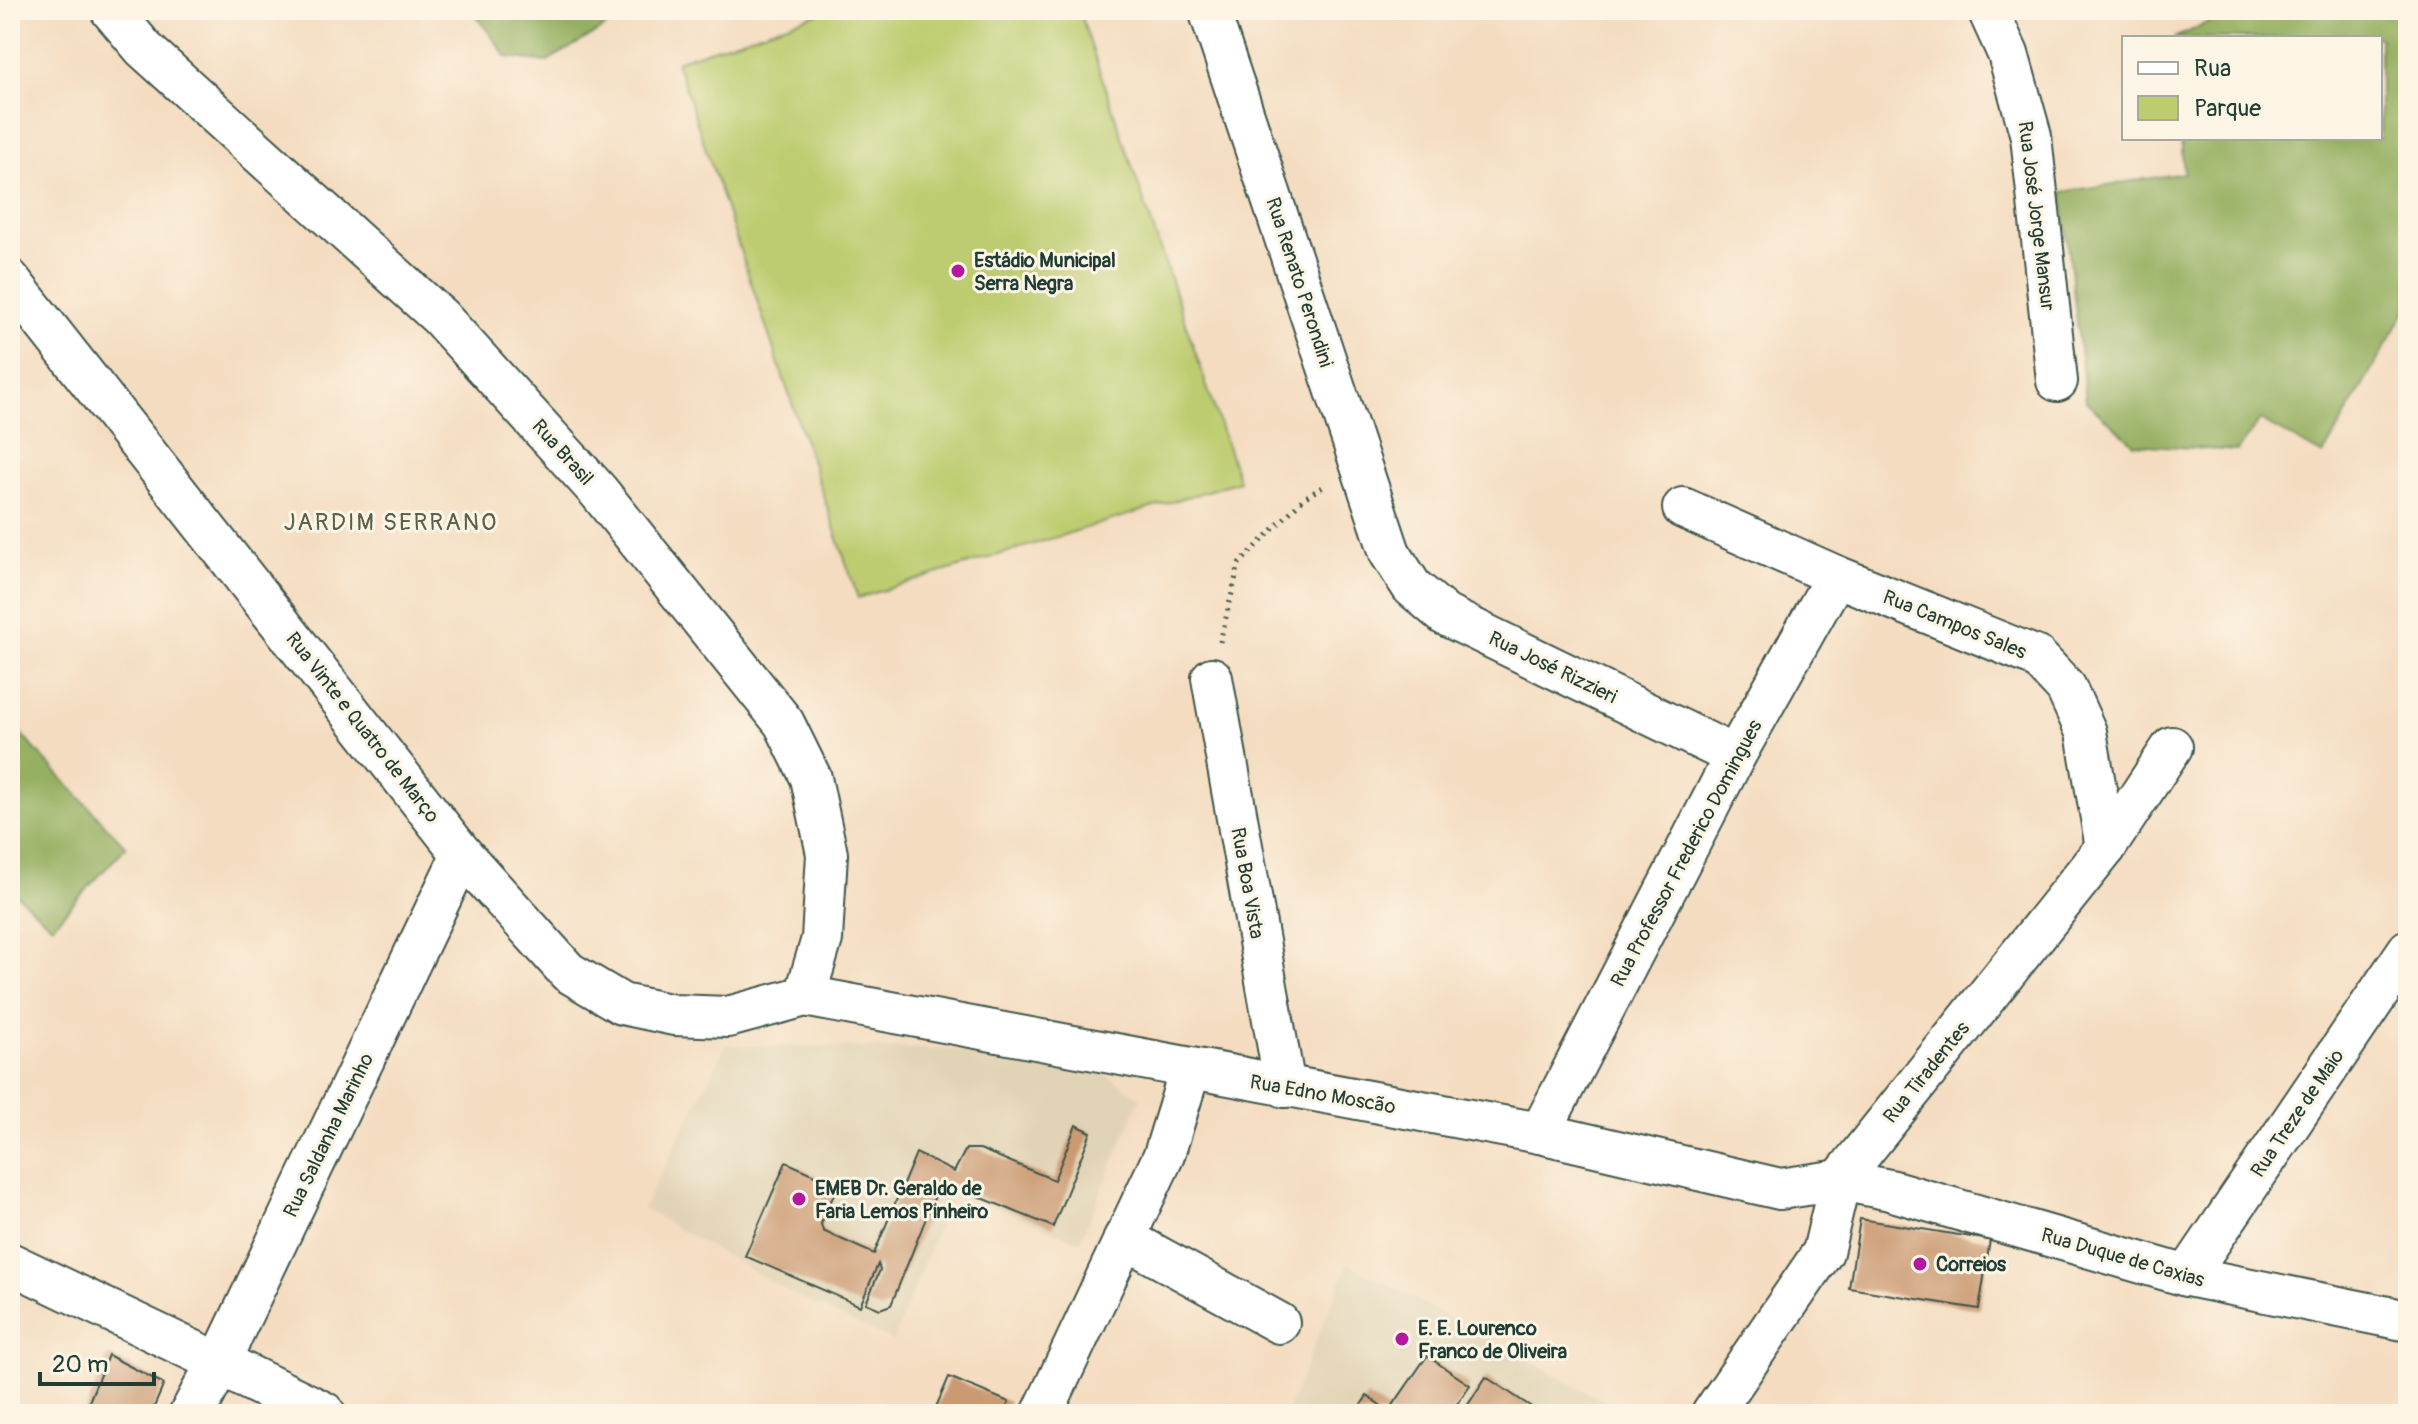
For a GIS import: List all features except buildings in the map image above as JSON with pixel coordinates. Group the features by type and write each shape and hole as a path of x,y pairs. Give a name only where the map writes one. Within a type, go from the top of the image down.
{"main road":[{"name":"Rua Saldanha Marinho","path":"192,1414 219,1363"},
{"path":"219,1363 323,1414"}],"street":[{"name":"Rua Brasil","path":"111,10 144,49 440,317 599,492 784,723 811,778 827,854 822,939 805,996"},
{"name":"Rua Renato Perondini","path":"1209,10 1390,553"},
{"name":"Rua José Jorge Mansur","path":"1988,10 2008,54 2031,136 2057,381"},
{"name":"Rua Vinte e Quatro de Março","path":"10,280 462,854 568,972 622,1004 674,1015 728,1017 805,996"},
{"name":"Rua Campos Sales","path":"1683,508 1836,576 2037,657 2066,688 2086,732 2106,847"},
{"name":"Rua José Rizzieri","path":"1390,553 1412,587 1445,615 1735,756"},
{"name":"Rua Professor Frederico Domingues","path":"1540,1133 1735,756 1836,576"},
{"name":"Rua Boa Vista","path":"1212,678 1285,1087"},
{"name":"Rua Tiradentes","path":"1712,1414 1823,1252 1840,1180 2106,847 2172,747"},
{"name":"Rua Saldanha Marinho","path":"219,1363 462,854"},
{"name":"Rua Treze de Maio","path":"2187,1276 2408,950"},
{"name":"Rua Edno Moscão","path":"805,996 1540,1133 1780,1189 1840,1180"},
{"path":"1042,1414 1164,1155 1190,1070"},
{"name":"Rua Duque de Caxias","path":"1840,1180 1890,1190 2187,1276 2408,1321"},
{"path":"1124,1238 1279,1323"},
{"path":"10,1263 219,1363"}],"path":[{"path":"1212,678 1239,564 1304,498 1361,464"}],"shaded area":[{"name":"EMEB Dr. Geraldo de Faria Lemos Pinheiro","path":"726,1045 979,1050 1023,1061 1076,1066 1109,1076 1140,1098 1080,1242 953,1190 893,1341 796,1296 643,1209"},
{"name":"E. E. Lourenco Franco de Oliveira","path":"1348,1263 1628,1414 1286,1414"}],"green space":[{"path":"472,10 634,10 546,62 507,57"},
{"name":"Estádio Municipal Serra Negra","path":"829,10 1079,10 1239,481 858,598 676,61"},
{"path":"2215,10 2408,10 2408,307 2323,455 2260,420 2237,451 2134,444 2086,401 2062,192 2184,173 2181,140 2382,140 2382,36 2178,36 2218,18"},
{"path":"10,722 126,847 52,926 10,889"}],"place":[{"name":"Estádio Municipal Serra Negra","path":"958,271"},
{"name":"EMEB Dr. Geraldo de Faria Lemos Pinheiro","path":"799,1199"},
{"name":"Correios","path":"1920,1264"},
{"name":"E. E. Lourenco Franco de Oliveira","path":"1402,1339"}],"district":[{"name":"JARDIM SERRANO","path":"391,522"}]}
